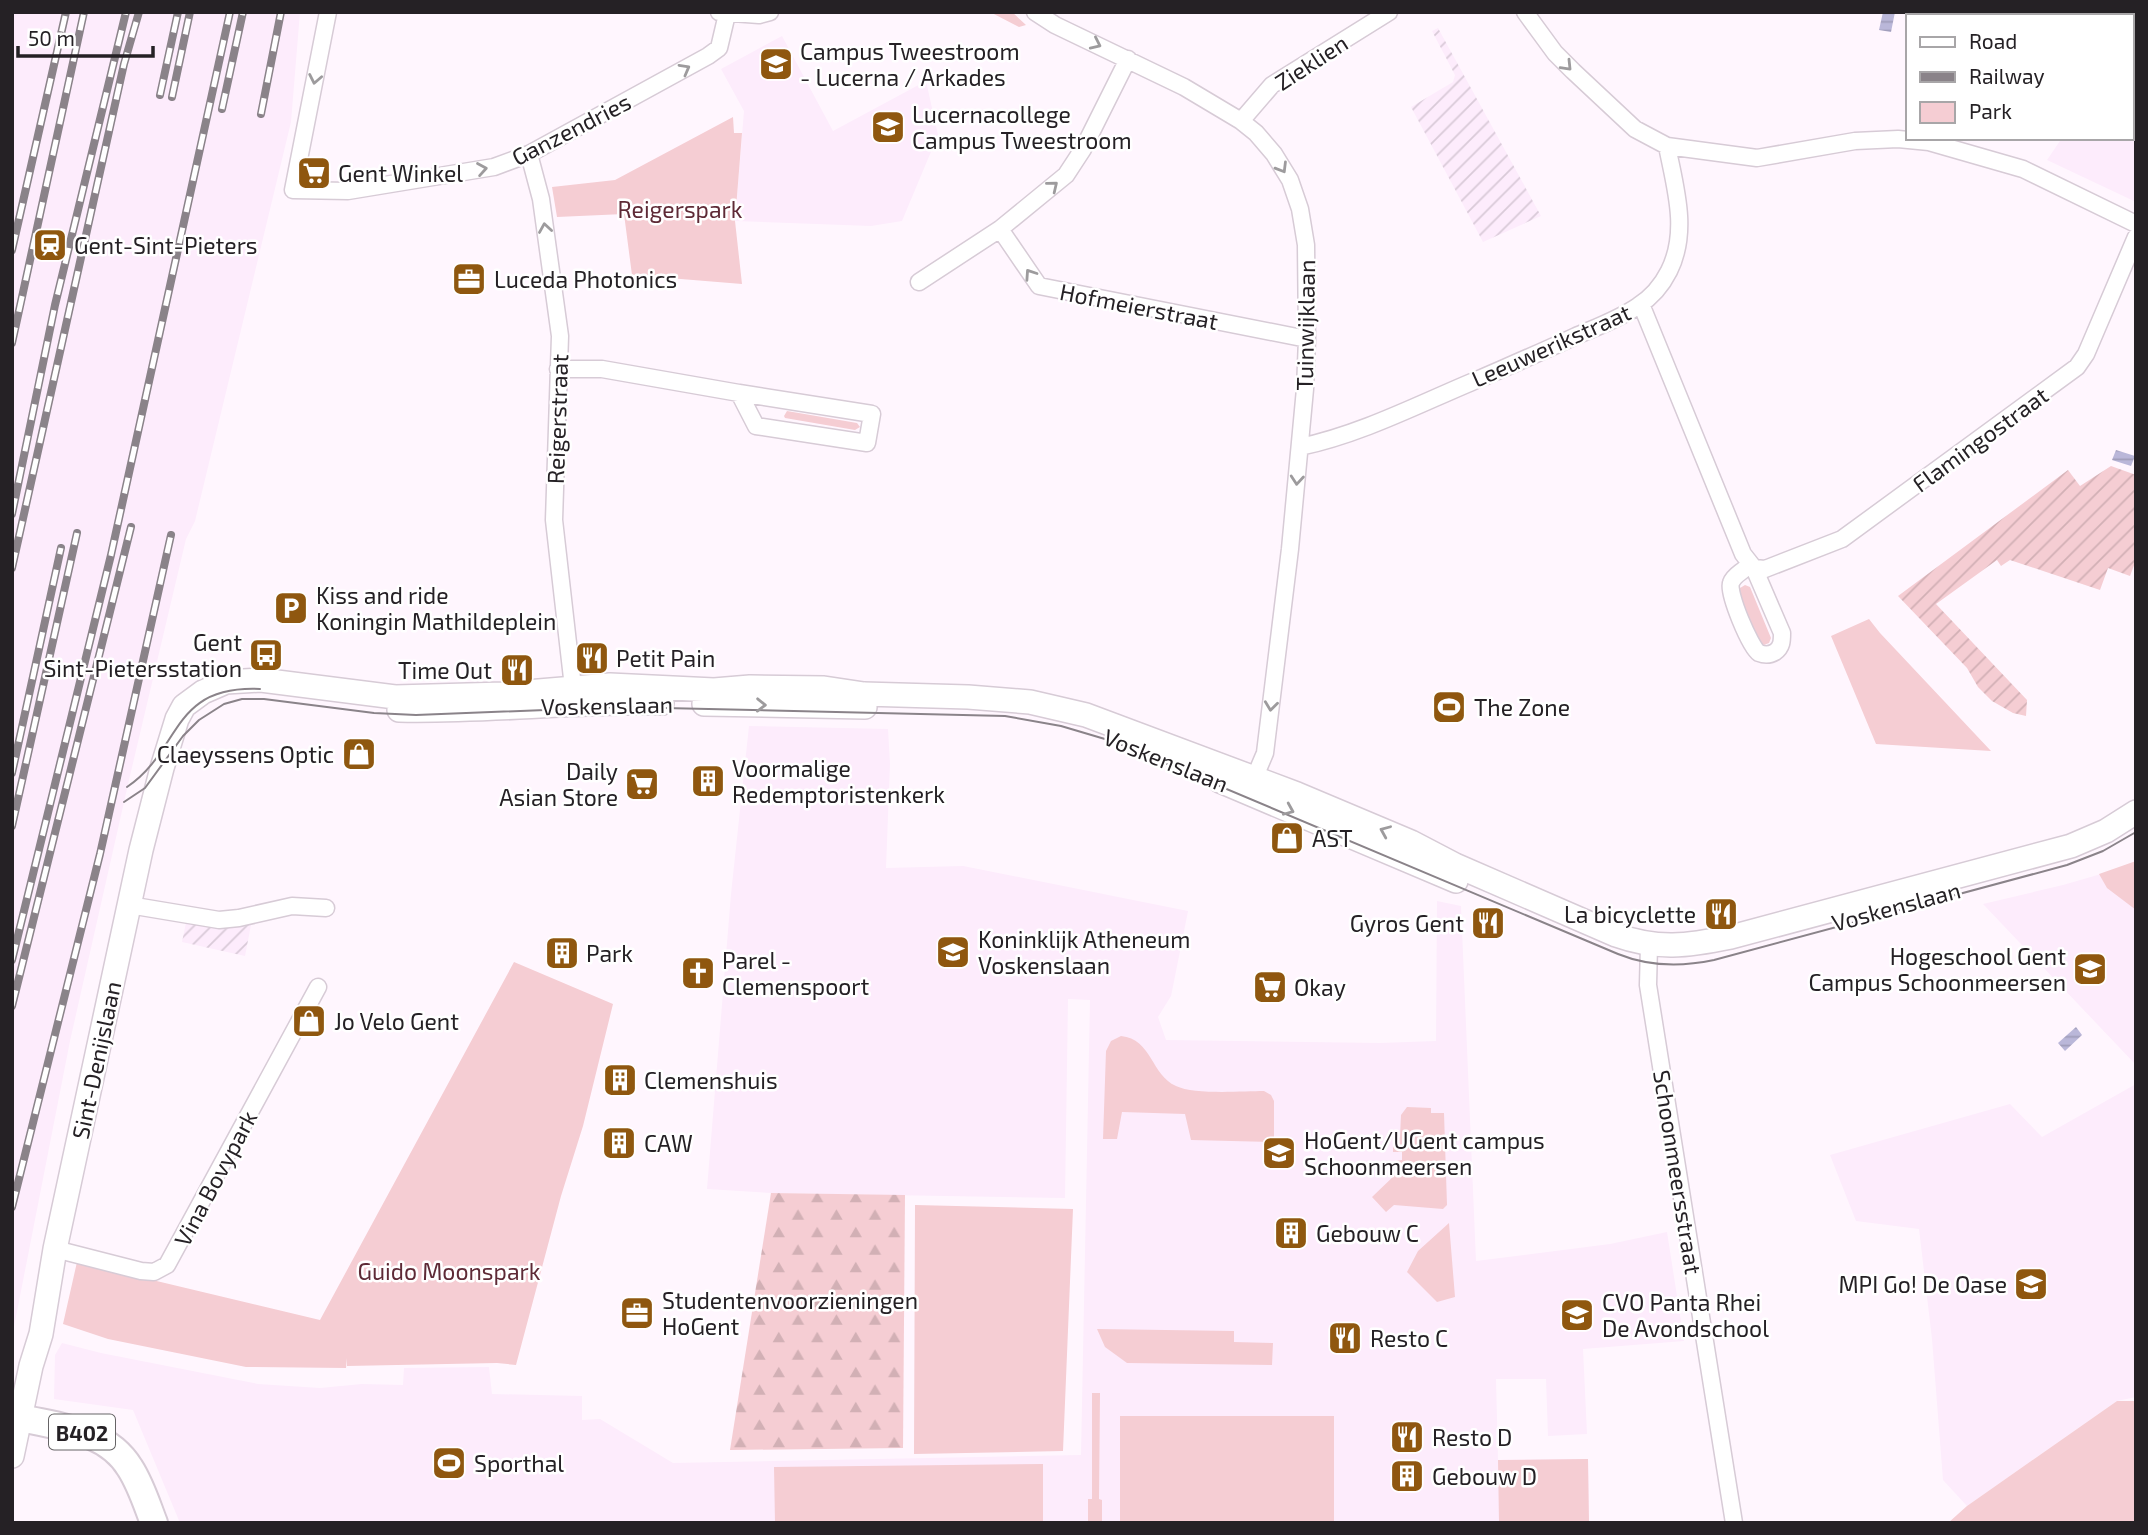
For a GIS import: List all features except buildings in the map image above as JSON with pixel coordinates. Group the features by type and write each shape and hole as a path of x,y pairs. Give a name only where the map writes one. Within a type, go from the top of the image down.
{"main road":[{"name":"B402","path":"16,1417 80,1431 100,1438 117,1451 130,1468 154,1523"}],"street":[{"name":"Ganzendries","path":"328,12 293,190 348,191 494,167 529,154 708,57 719,48 723,13 759,15 770,12"},
{"name":"Tuinwijklaan","path":"1035,12 1055,25 1184,87 1241,121 1256,133 1274,154 1290,180 1300,209 1306,245 1307,339 1300,447 1289,562 1265,753 1254,779"},
{"name":"Zieklien","path":"1241,121 1272,86 1389,12"},
{"path":"1525,12 1555,53 1573,71 1635,129 1667,146 1757,158 1855,141 1906,140"},
{"path":"919,282 1000,229 1066,175 1083,149 1128,59"},
{"path":"1908,140 1929,142 2023,169 2136,224"},
{"name":"Leeuwerikstraat","path":"1300,447 1341,436 1530,357 1623,316 1641,304 1658,289 1678,248 1678,204 1667,146"},
{"name":"Reigerstraat","path":"529,154 539,188 560,335 554,520 573,687"},
{"name":"Hofmeierstraat","path":"1000,229 1039,286 1307,339"},
{"name":"Flamingostraat","path":"1752,566 1765,569 1842,539 2077,367 2086,354 2136,237"},
{"path":"1641,304 1723,505 1752,566 1782,633 1782,642 1777,651 1768,655 1758,652 1752,645 1731,594 1730,584 1735,576 1752,566"},
{"path":"558,369 602,369 872,414 867,443 756,426 739,393"},
{"name":"Voskenslaan","path":"217,685 234,680 261,680 395,697 504,694 610,685 714,690 791,687 864,694 968,696 1030,702 1086,715 1411,842 1455,865 1674,961 1700,958 2027,871 2087,853 2136,827"},
{"name":"Sint-Denijslaan","path":"12,1456 16,1417 41,1334 55,1249 129,905 167,749 184,706 217,685"},
{"name":"Voskenslaan","path":"167,749 186,724 205,707 229,696 252,693 374,709 416,710 620,702 1005,711 1062,721 1116,738 1617,949 1649,952 1731,937 2051,852 2106,831 2136,812"},
{"path":"129,905 219,920 292,906 326,908"},
{"name":"Schoonmeersstraat","path":"1649,952 1648,985 1734,1523"},
{"name":"Vina Bovypark","path":"55,1249 141,1271 154,1272 167,1265 318,986"}],"shaded area":[{"path":"12,12 300,12 291,122 195,521 186,539 129,780 70,1041 12,1337"},
{"path":"1883,12 1895,12 1891,32 1879,30"},
{"path":"2136,12 2136,202 2047,160 2061,140 2134,140 2134,14 2126,14"},
{"path":"1438,28 1541,216 1483,242 1411,107 1453,82 1455,75 1432,31"},
{"name":"Lucernacollege Campus Tweestroom","path":"782,36 833,131 926,81 938,135 902,221 871,226 735,221 744,111 721,69"},
{"path":"2116,450 2135,456 2131,466 2112,460"},
{"name":"HoGent/UGent campus Schoonmeersen","path":"749,726 888,729 890,764 886,868 963,866 1188,911 1171,996 1158,1017 1166,1040 1380,1043 1436,1041 1437,901 1461,906 1476,1261 1610,1244 1667,1232 1684,1341 1583,1349 1587,1434 1548,1436 1546,1379 1496,1379 1498,1460 1588,1459 1589,1523 180,1523 133,1410 54,1399 55,1355 62,1343 258,1384 320,1388 362,1384 403,1385 404,1368 489,1367 492,1394 582,1396 582,1420 600,1419 673,1463 1081,1455 1090,1000 1068,999 1065,1198 771,1193 707,1189 731,894"},
{"name":"Hogeschool Gent Campus Schoonmeersen","path":"2136,861 2136,1065 1983,904 2063,885"},
{"path":"187,918 251,925 245,956 182,942"},
{"path":"2076,1027 2082,1035 2065,1051 2058,1043"},
{"name":"MPI Go! De Oase","path":"2136,1084 2136,1397 2117,1401 1967,1506 1943,1480 1932,1339 1919,1229 1856,1221 1830,1155 2010,1104 2042,1137"}],"green space":[{"path":"990,12 1012,12 1026,25 1019,27"},
{"name":"Reigerspark","path":"733,117 734,133 742,133 735,221 742,284 632,275 624,214 557,217 552,187 615,180"},
{"path":"787,411 857,423 860,427 855,430 785,418"},
{"path":"2111,466 2136,475 2136,560 2130,576 2108,568 2100,590 2010,560 2001,566 1997,560 1936,604 2027,700 2026,716 2013,713 1992,701 1978,687 1967,668 1898,596 2068,470 2080,486"},
{"path":"1745,585 1750,587 1771,638 1769,643 1764,645 1759,642 1739,594 1740,588"},
{"path":"1869,619 1991,751 1876,744 1831,636"},
{"path":"2136,861 2136,910 2107,888 2099,874"},
{"name":"Guido Moonspark","path":"514,962 613,1004 583,1126 561,1196 516,1365 497,1363 347,1366 347,1358 346,1368 246,1367 108,1339 63,1324 77,1262 320,1320"},
{"path":"1121,1036 1139,1044 1161,1074 1176,1086 1206,1092 1264,1091 1271,1095 1274,1101 1274,1142 1191,1140 1185,1114 1122,1112 1117,1139 1103,1139 1106,1051 1111,1041"},
{"path":"1407,1107 1431,1108 1431,1113 1444,1113 1447,1205 1443,1209 1394,1205 1386,1212 1372,1197 1397,1173 1395,1161 1402,1160 1402,1152 1393,1152 1393,1142 1400,1137 1401,1115"},
{"path":"771,1193 905,1195 903,1448 730,1450"},
{"path":"915,1205 1073,1209 1063,1451 914,1454"},
{"path":"1449,1223 1455,1297 1437,1302 1407,1272 1418,1251"},
{"path":"1097,1329 1234,1331 1234,1342 1273,1343 1272,1365 1127,1363 1105,1347"},
{"path":"1092,1393 1100,1393 1099,1499 1102,1500 1102,1523 1088,1523 1088,1499 1092,1499"},
{"path":"2117,1401 2136,1401 2136,1522 1948,1523 1967,1506"},
{"path":"1120,1416 1334,1416 1334,1523 1120,1523"},
{"path":"1588,1459 1589,1523 1499,1523 1498,1460"},
{"path":"1043,1464 1043,1523 775,1523 774,1467"}],"tram line":[{"path":"127,787 145,772 193,708 209,697 231,691 260,689"},
{"path":"124,802 145,788 183,736 199,720 224,704 242,699 416,715 620,707 1005,716 1061,726 1115,742 1618,954 1666,965 1714,960 2067,865 2103,851 2136,832"}],"railway":[{"path":"12,250 66,12"},
{"path":"12,343 84,12"},
{"path":"12,514 55,305 126,12"},
{"path":"12,568 124,64 139,12"},
{"path":"160,95 178,12"},
{"path":"172,97 190,12"},
{"path":"12,960 111,555 230,12"},
{"path":"222,109 243,12"},
{"path":"261,114 281,12"},
{"path":"12,1006 131,527"},
{"path":"12,826 77,533"},
{"path":"12,1207 100,854 171,535"},
{"path":"12,773 61,548"}],"place":[{"name":"Campus Tweestroom - Lucerna / Arkades","path":"776,64"},
{"name":"Lucernacollege Campus Tweestroom","path":"888,127"},
{"name":"Gent Winkel","path":"314,173"},
{"name":"Gent-Sint-Pieters","path":"50,245"},
{"name":"Luceda Photonics","path":"469,279"},
{"name":"Kiss and ride Koningin Mathildeplein","path":"291,608"},
{"name":"Gent Sint-Pietersstation","path":"266,655"},
{"name":"Petit Pain","path":"592,658"},
{"name":"Time Out","path":"517,670"},
{"name":"The Zone","path":"1449,707"},
{"name":"Claeyssens Optic","path":"359,754"},
{"name":"Voormalige Redemptoristenkerk","path":"708,781"},
{"name":"Daily Asian Store","path":"642,784"},
{"name":"AST","path":"1287,838"},
{"name":"La bicyclette","path":"1721,914"},
{"name":"Gyros Gent","path":"1488,923"},
{"name":"Koninklijk Atheneum Voskenslaan","path":"953,952"},
{"name":"Park","path":"562,953"},
{"name":"Hogeschool Gent Campus Schoonmeersen","path":"2090,969"},
{"name":"Parel - Clemenspoort","path":"698,973"},
{"name":"Okay","path":"1270,987"},
{"name":"Jo Velo Gent","path":"309,1021"},
{"name":"Clemenshuis","path":"620,1080"},
{"name":"CAW","path":"619,1143"},
{"name":"HoGent/UGent campus Schoonmeersen","path":"1279,1153"},
{"name":"Gebouw C","path":"1291,1233"},
{"name":"MPI Go! De Oase","path":"2031,1284"},
{"name":"Studentenvoorzieningen HoGent","path":"637,1313"},
{"name":"CVO Panta Rhei De Avondschool","path":"1577,1315"},
{"name":"Resto C","path":"1345,1338"},
{"name":"Resto D","path":"1407,1437"},
{"name":"Sporthal","path":"449,1463"},
{"name":"Gebouw D","path":"1407,1476"}]}
